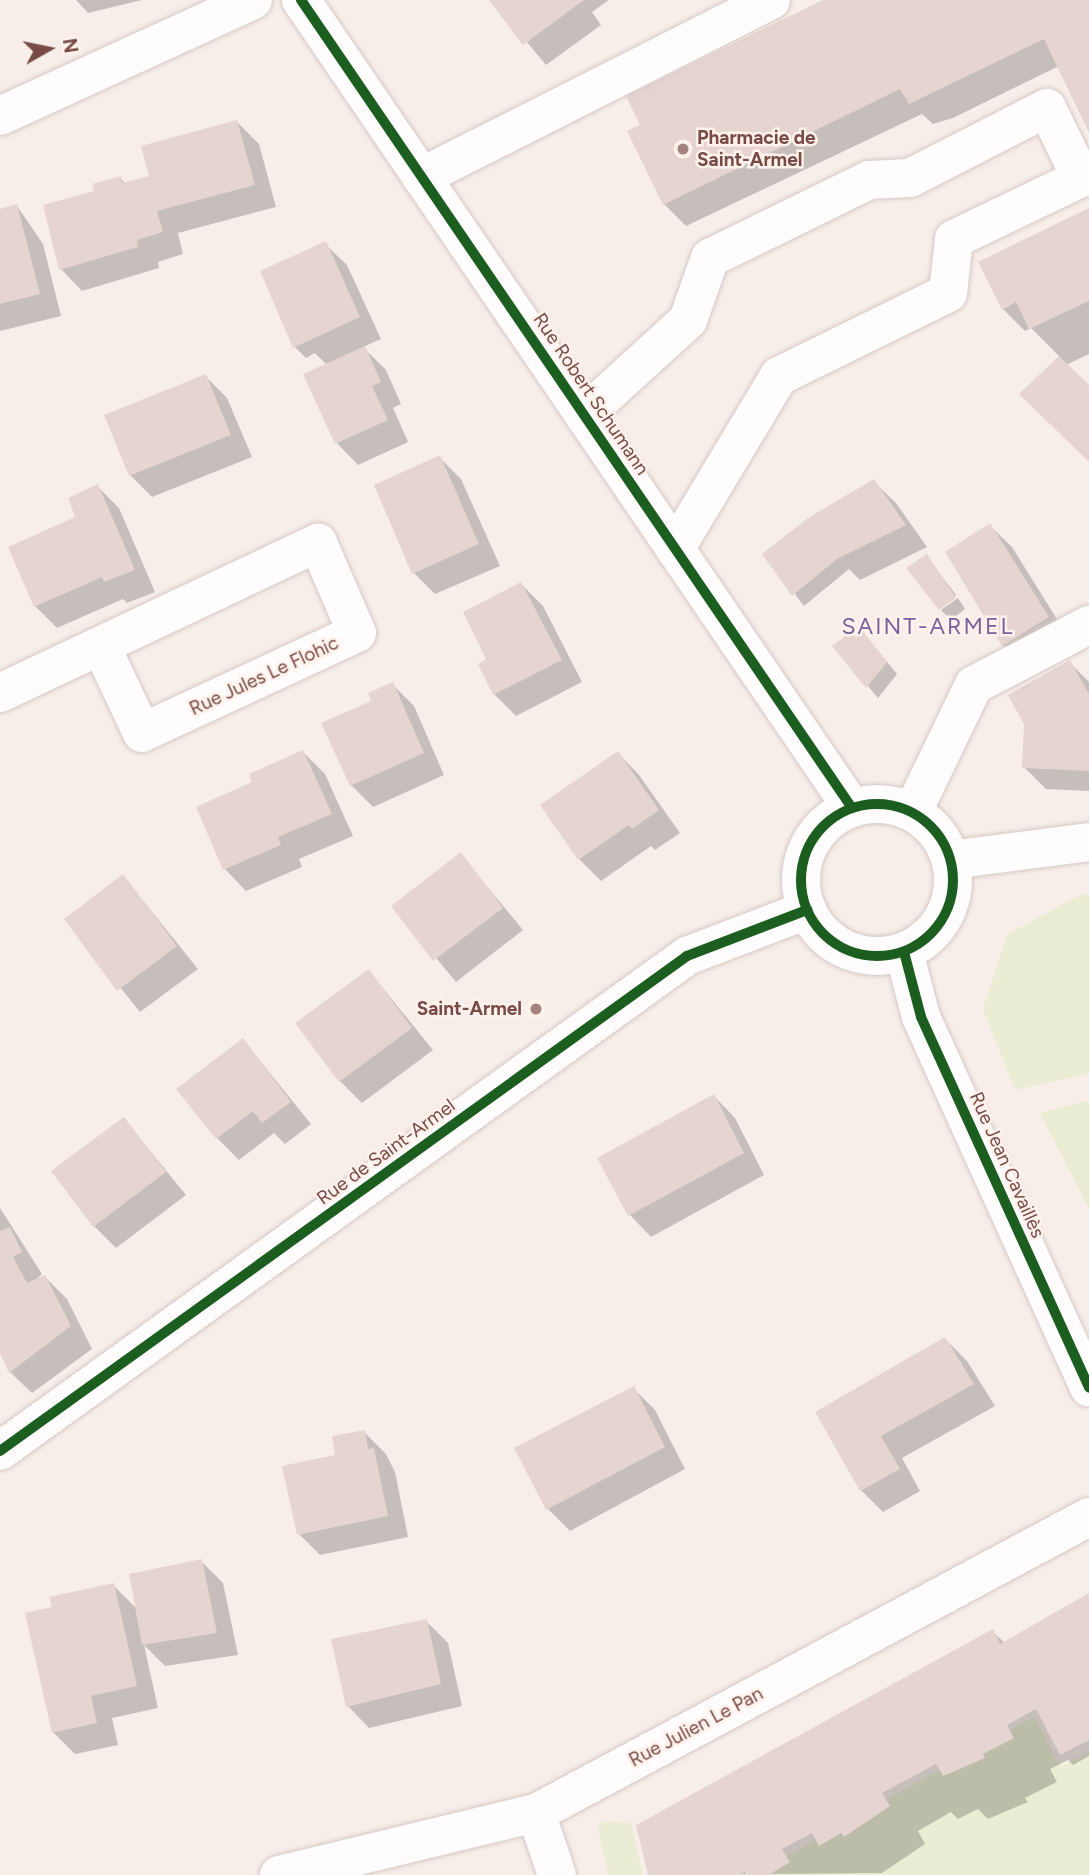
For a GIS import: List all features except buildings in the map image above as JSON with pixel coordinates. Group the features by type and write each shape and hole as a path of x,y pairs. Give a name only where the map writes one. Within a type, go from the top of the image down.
{"street":[{"path":"0,116 253,0"},
{"name":"Rue Robert Schumann","path":"301,0 852,808"},
{"path":"421,177 771,0"},
{"path":"584,415 688,320 710,258 869,180 910,178 1047,108 1081,178 954,239 948,293 779,376 675,549"},
{"name":"Rue Jules Le Flohic","path":"0,693 318,543 357,633 142,733 101,646"},
{"path":"913,811 974,685 1089,625"},
{"path":"882,803 913,811 937,831 951,860 953,882 944,915 924,940 904,952 885,956 847,950 817,927 807,910 801,880 807,849 825,824 852,808 882,803"},
{"path":"951,860 1089,842"},
{"name":"Rue de Saint-Armel","path":"0,1451 687,956 807,910"},
{"name":"Rue Jean Cavaillès","path":"904,952 921,1017 1089,1388"},
{"name":"Rue Julien Le Pan","path":"279,1875 536,1813 1089,1517"},
{"path":"536,1813 557,1875"}],"green space":[{"path":"1089,894 1089,1074 1015,1090 983,1009 1007,935 1079,895"},
{"path":"1089,1100 1089,1209 1040,1113"},
{"path":"1034,1717 1061,1767 1089,1752 1089,1875 753,1875"},
{"path":"603,1821 631,1823 643,1875 608,1875 598,1830"}],"cycle path":[{"path":"301,0 852,808"},
{"path":"877,804 906,810 930,827 947,851 953,880 947,909 930,933 906,950 877,956 848,950 824,933 807,909 801,880 807,851 824,827 848,810 877,804"},
{"path":"0,1451 687,956 807,910"},
{"path":"904,952 921,1017 1089,1388"}],"place":[{"name":"Pharmacie de Saint-Armel","path":"683,149"},
{"name":"Saint-Armel","path":"536,1009"}],"district":[{"name":"SAINT-ARMEL","path":"928,626"}]}
